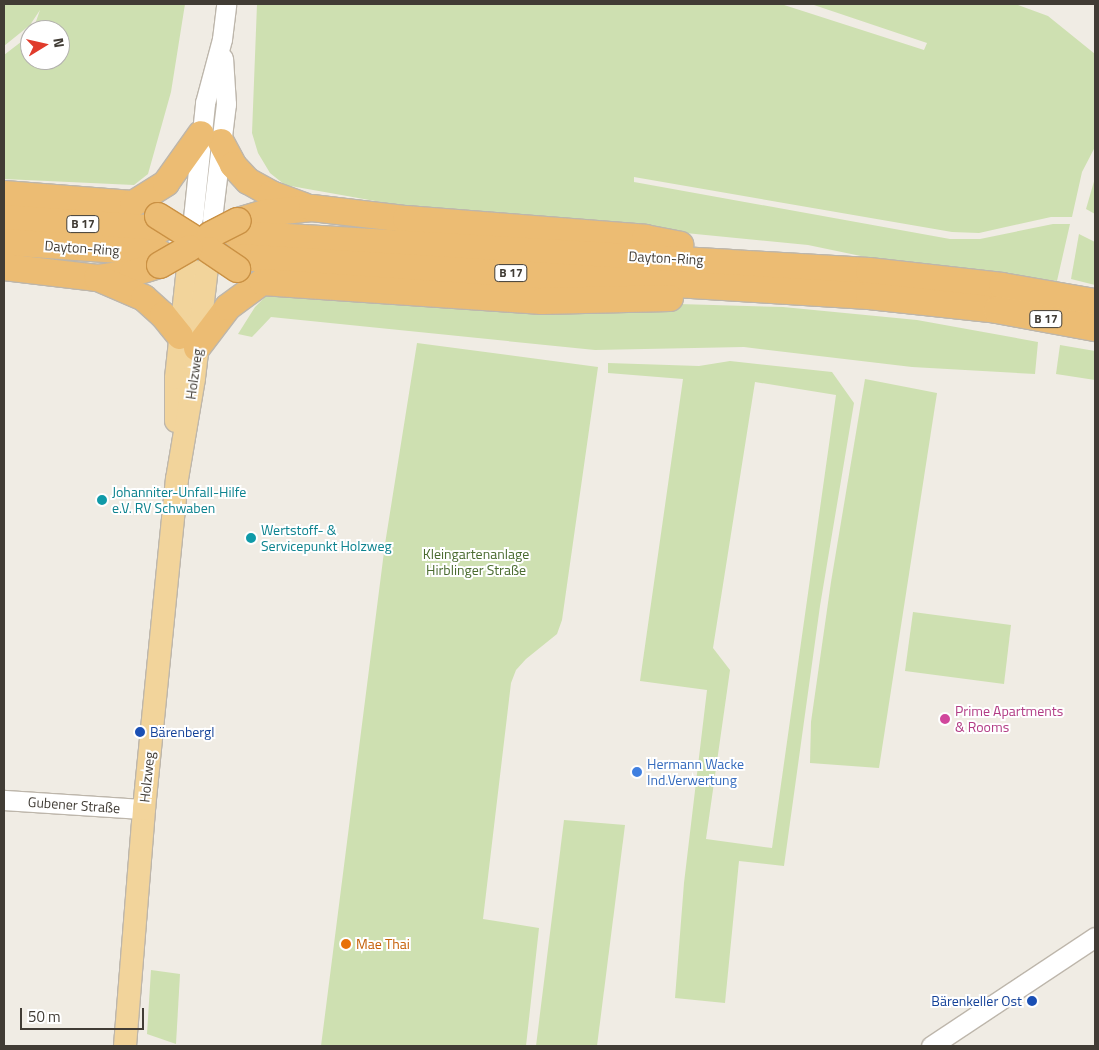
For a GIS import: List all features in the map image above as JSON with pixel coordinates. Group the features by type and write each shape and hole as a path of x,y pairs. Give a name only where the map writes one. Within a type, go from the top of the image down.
{"highway":[{"path":"4,194 133,204 166,183 211,138 233,165 256,187 312,208"},
{"path":"133,204 160,241"},
{"path":"160,241 211,244 265,213 312,208 406,219 645,238 783,277"},
{"name":"Dayton-Ring","path":"4,218 160,241"},
{"path":"160,241 211,244 262,282 542,301 681,298 783,277"},
{"path":"4,267 97,278 133,273 160,241"},
{"name":"Dayton-Ring","path":"4,242 160,241"},
{"name":"Dayton-Ring","path":"211,244 783,277 928,277 1002,286 1095,302"},
{"name":"Dayton-Ring","path":"783,277 1095,328"},
{"path":"97,278 152,303 189,342 228,307 262,282"}],"main road":[{"name":"Holzweg","path":"125,1046 144,810 189,342 211,244"}],"street":[{"name":"Holzweg","path":"211,244 211,138 205,103 222,39 226,4"},
{"name":"Gubener Straße","path":"4,800 144,810"},
{"path":"931,1046 1095,937"}],"green space":[{"path":"4,4 185,4 171,92 148,174 134,185 4,179 4,55 20,43 20,70 70,70 70,20 36,20 40,10 33,20 20,20 20,33 4,46"},
{"path":"257,4 781,4 924,50 927,43 811,4 1015,4 1048,16 1095,54 1095,147 1082,172 1072,217 1051,217 979,233 952,232 634,177 634,182 950,239 980,239 1053,224 1070,224 1057,281 880,260 808,245 392,204 285,185 270,173 258,153 252,133"},
{"path":"1095,178 1095,214 1086,209"},
{"path":"1079,234 1095,242 1095,285 1071,279"},
{"path":"270,292 783,307 917,320 1038,342 1035,374 912,367 744,347 595,350 271,317 252,337 238,334 255,307"},
{"name":"Kleingartenanlage Hirblinger Straße","path":"417,343 598,367 562,620 557,634 526,659 516,670 511,683 483,919 539,928 526,1046 321,1046 385,544"},
{"path":"1060,345 1095,351 1095,380 1056,374"},
{"path":"730,361 832,372 854,403 820,606 784,866 739,861 725,1003 675,998 684,883 707,690 640,681 683,379 608,373 608,363 699,366","holes":["755,382 836,395 772,848 706,839 730,670 713,648"]},
{"path":"865,379 937,393 879,768 810,763 811,722 831,582"},
{"path":"913,612 1011,625 1004,684 905,671"},
{"path":"564,820 625,825 597,1046 536,1046"},
{"path":"151,970 180,974 176,1044 147,1034"}],"place":[{"name":"Johanniter-Unfall-Hilfe e.V. RV Schwaben","path":"102,500"},
{"name":"Wertstoff- & Servicepunkt Holzweg","path":"251,538"},
{"name":"Prime Apartments & Rooms","path":"945,719"},
{"name":"Bärenbergl","path":"140,732"},
{"name":"Hermann Wacke Ind.Verwertung","path":"637,772"},
{"name":"Mae Thai","path":"346,944"},
{"name":"Bärenkeller Ost","path":"1032,1001"}]}
